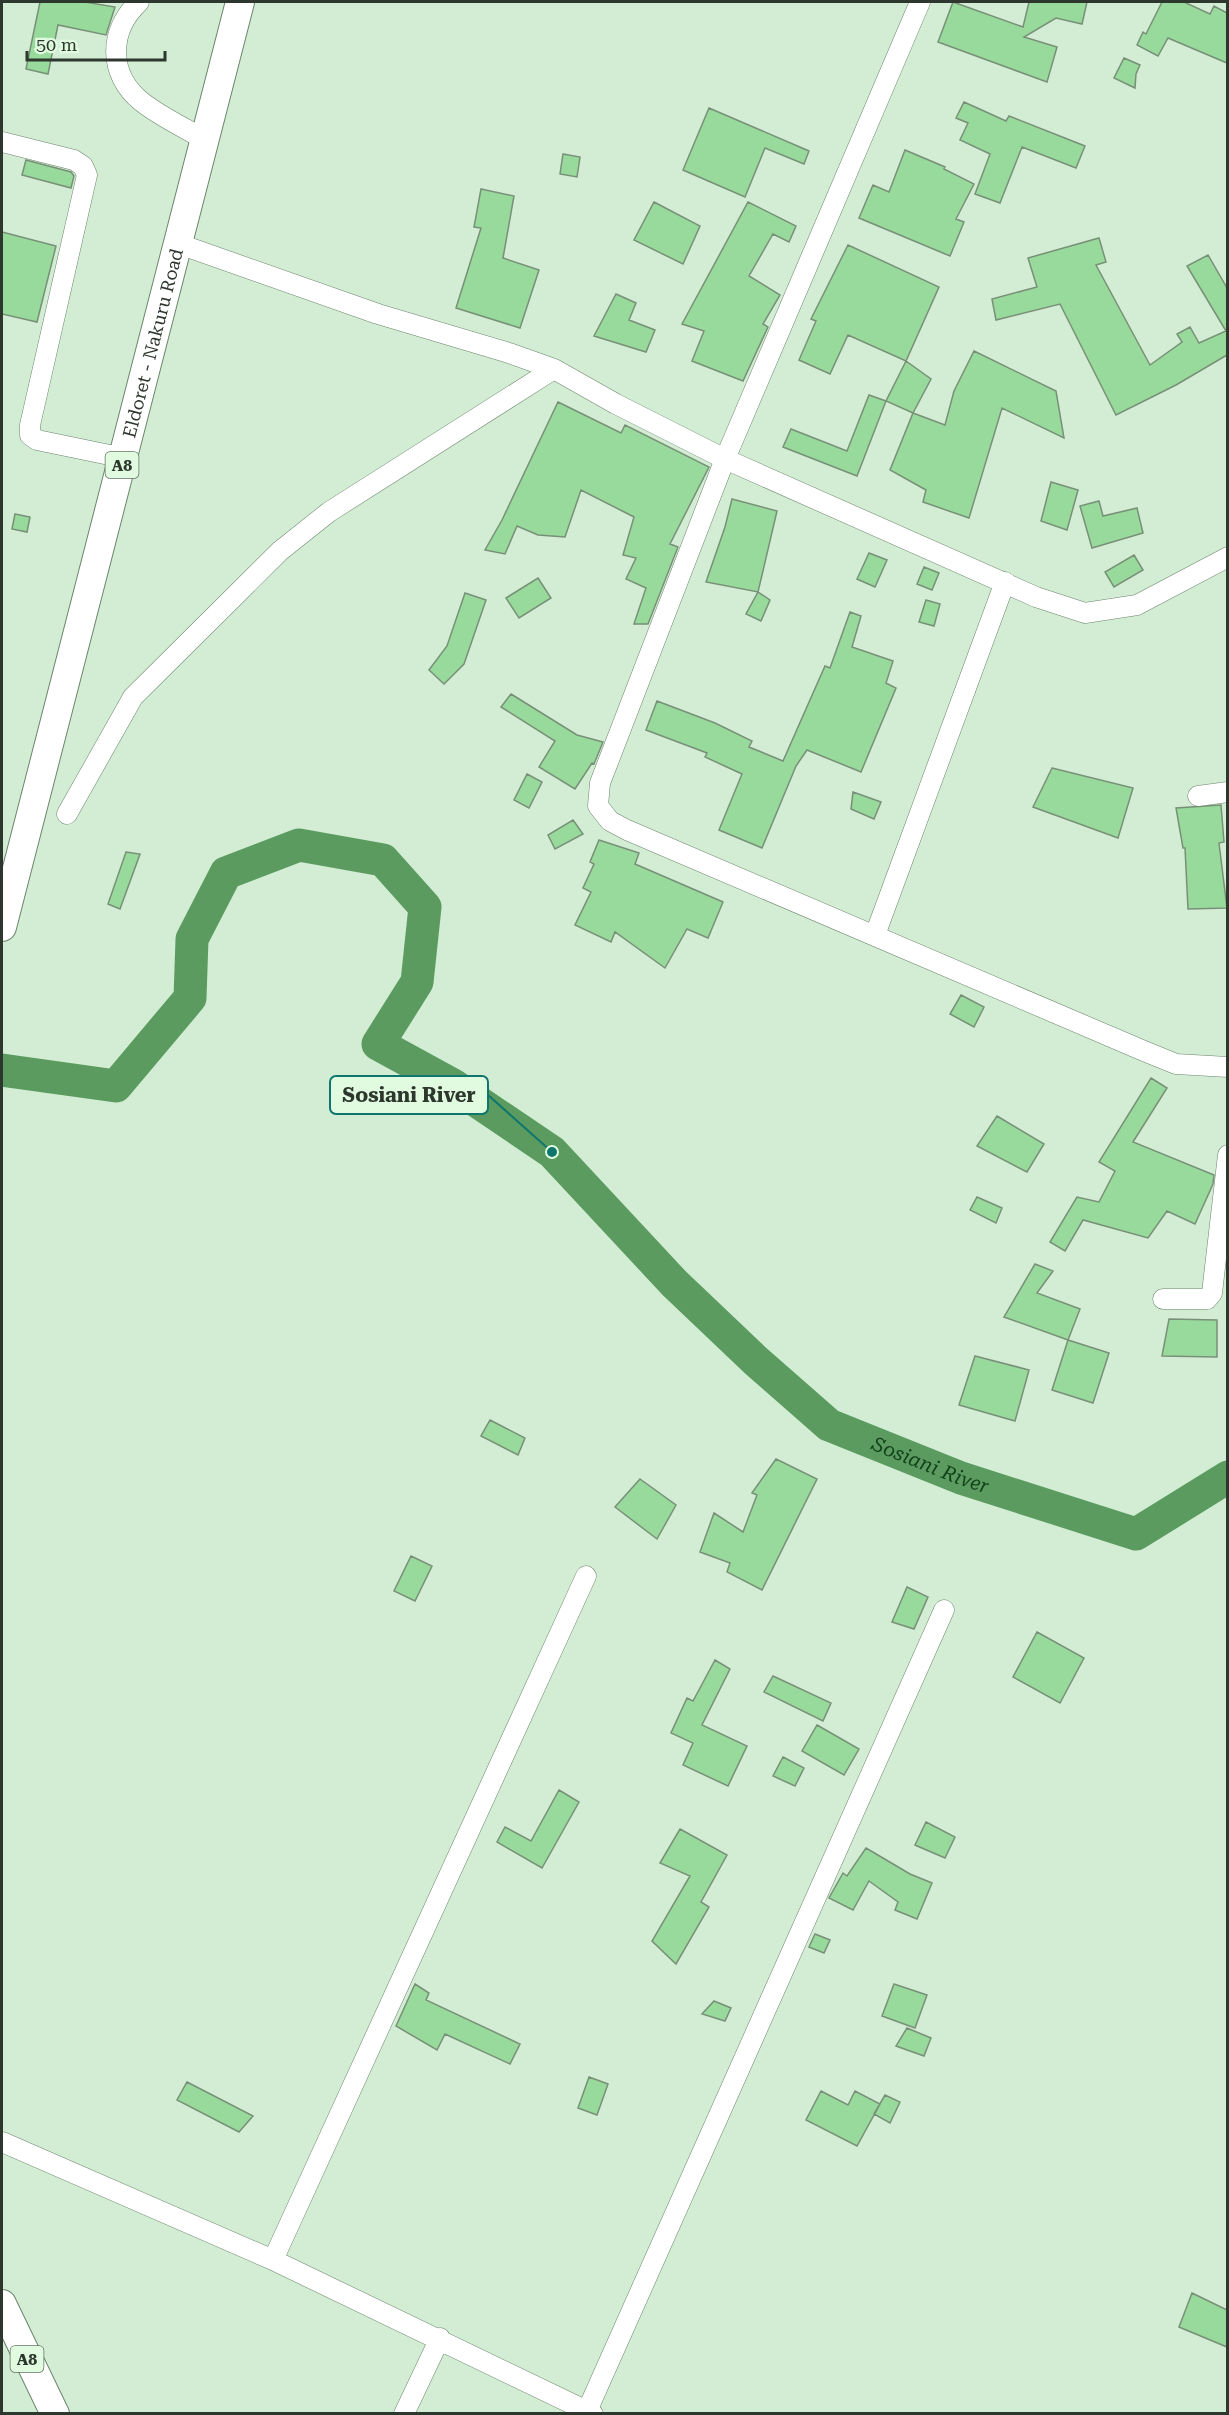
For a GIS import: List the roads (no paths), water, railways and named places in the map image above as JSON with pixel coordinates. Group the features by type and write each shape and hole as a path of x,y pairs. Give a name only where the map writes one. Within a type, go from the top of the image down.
{"highway":[{"name":"Eldoret - Nakuru Road","path":"2,927 240,2"},
{"name":"A8","path":"2,2304 54,2414"}],"street":[{"path":"139,2 126,14 116,37 115,55 119,70 130,89 142,102 206,140"},
{"path":"920,2 725,459 600,783 598,806 610,821 618,826 1176,1064 1227,1067"},
{"path":"2,142 74,160 83,166 87,176 30,425 30,435 37,440 124,459"},
{"path":"179,244 378,314 554,369 616,404 725,459 1036,597 1085,613 1104,612 1137,605 1227,557"},
{"path":"68,814 133,697 280,550 328,512 554,369"},
{"path":"875,935 1005,582"},
{"path":"1198,796 1227,792"},
{"path":"1162,1299 1207,1299 1212,1293 1227,1155"},
{"path":"273,2260 586,1576"},
{"path":"2,2142 273,2260 440,2338 590,2412 944,1610"},
{"path":"404,2414 440,2338"}],"waterway":[{"name":"Sosiani River","path":"2,1070 116,1086 190,998 192,939 226,873 299,845 383,860 425,907 417,982 378,1044 453,1085 552,1152 674,1283 756,1361 829,1425 961,1478 1136,1534 1228,1477"}],"place":[{"name":"Sosiani River","path":"552,1152"}]}
